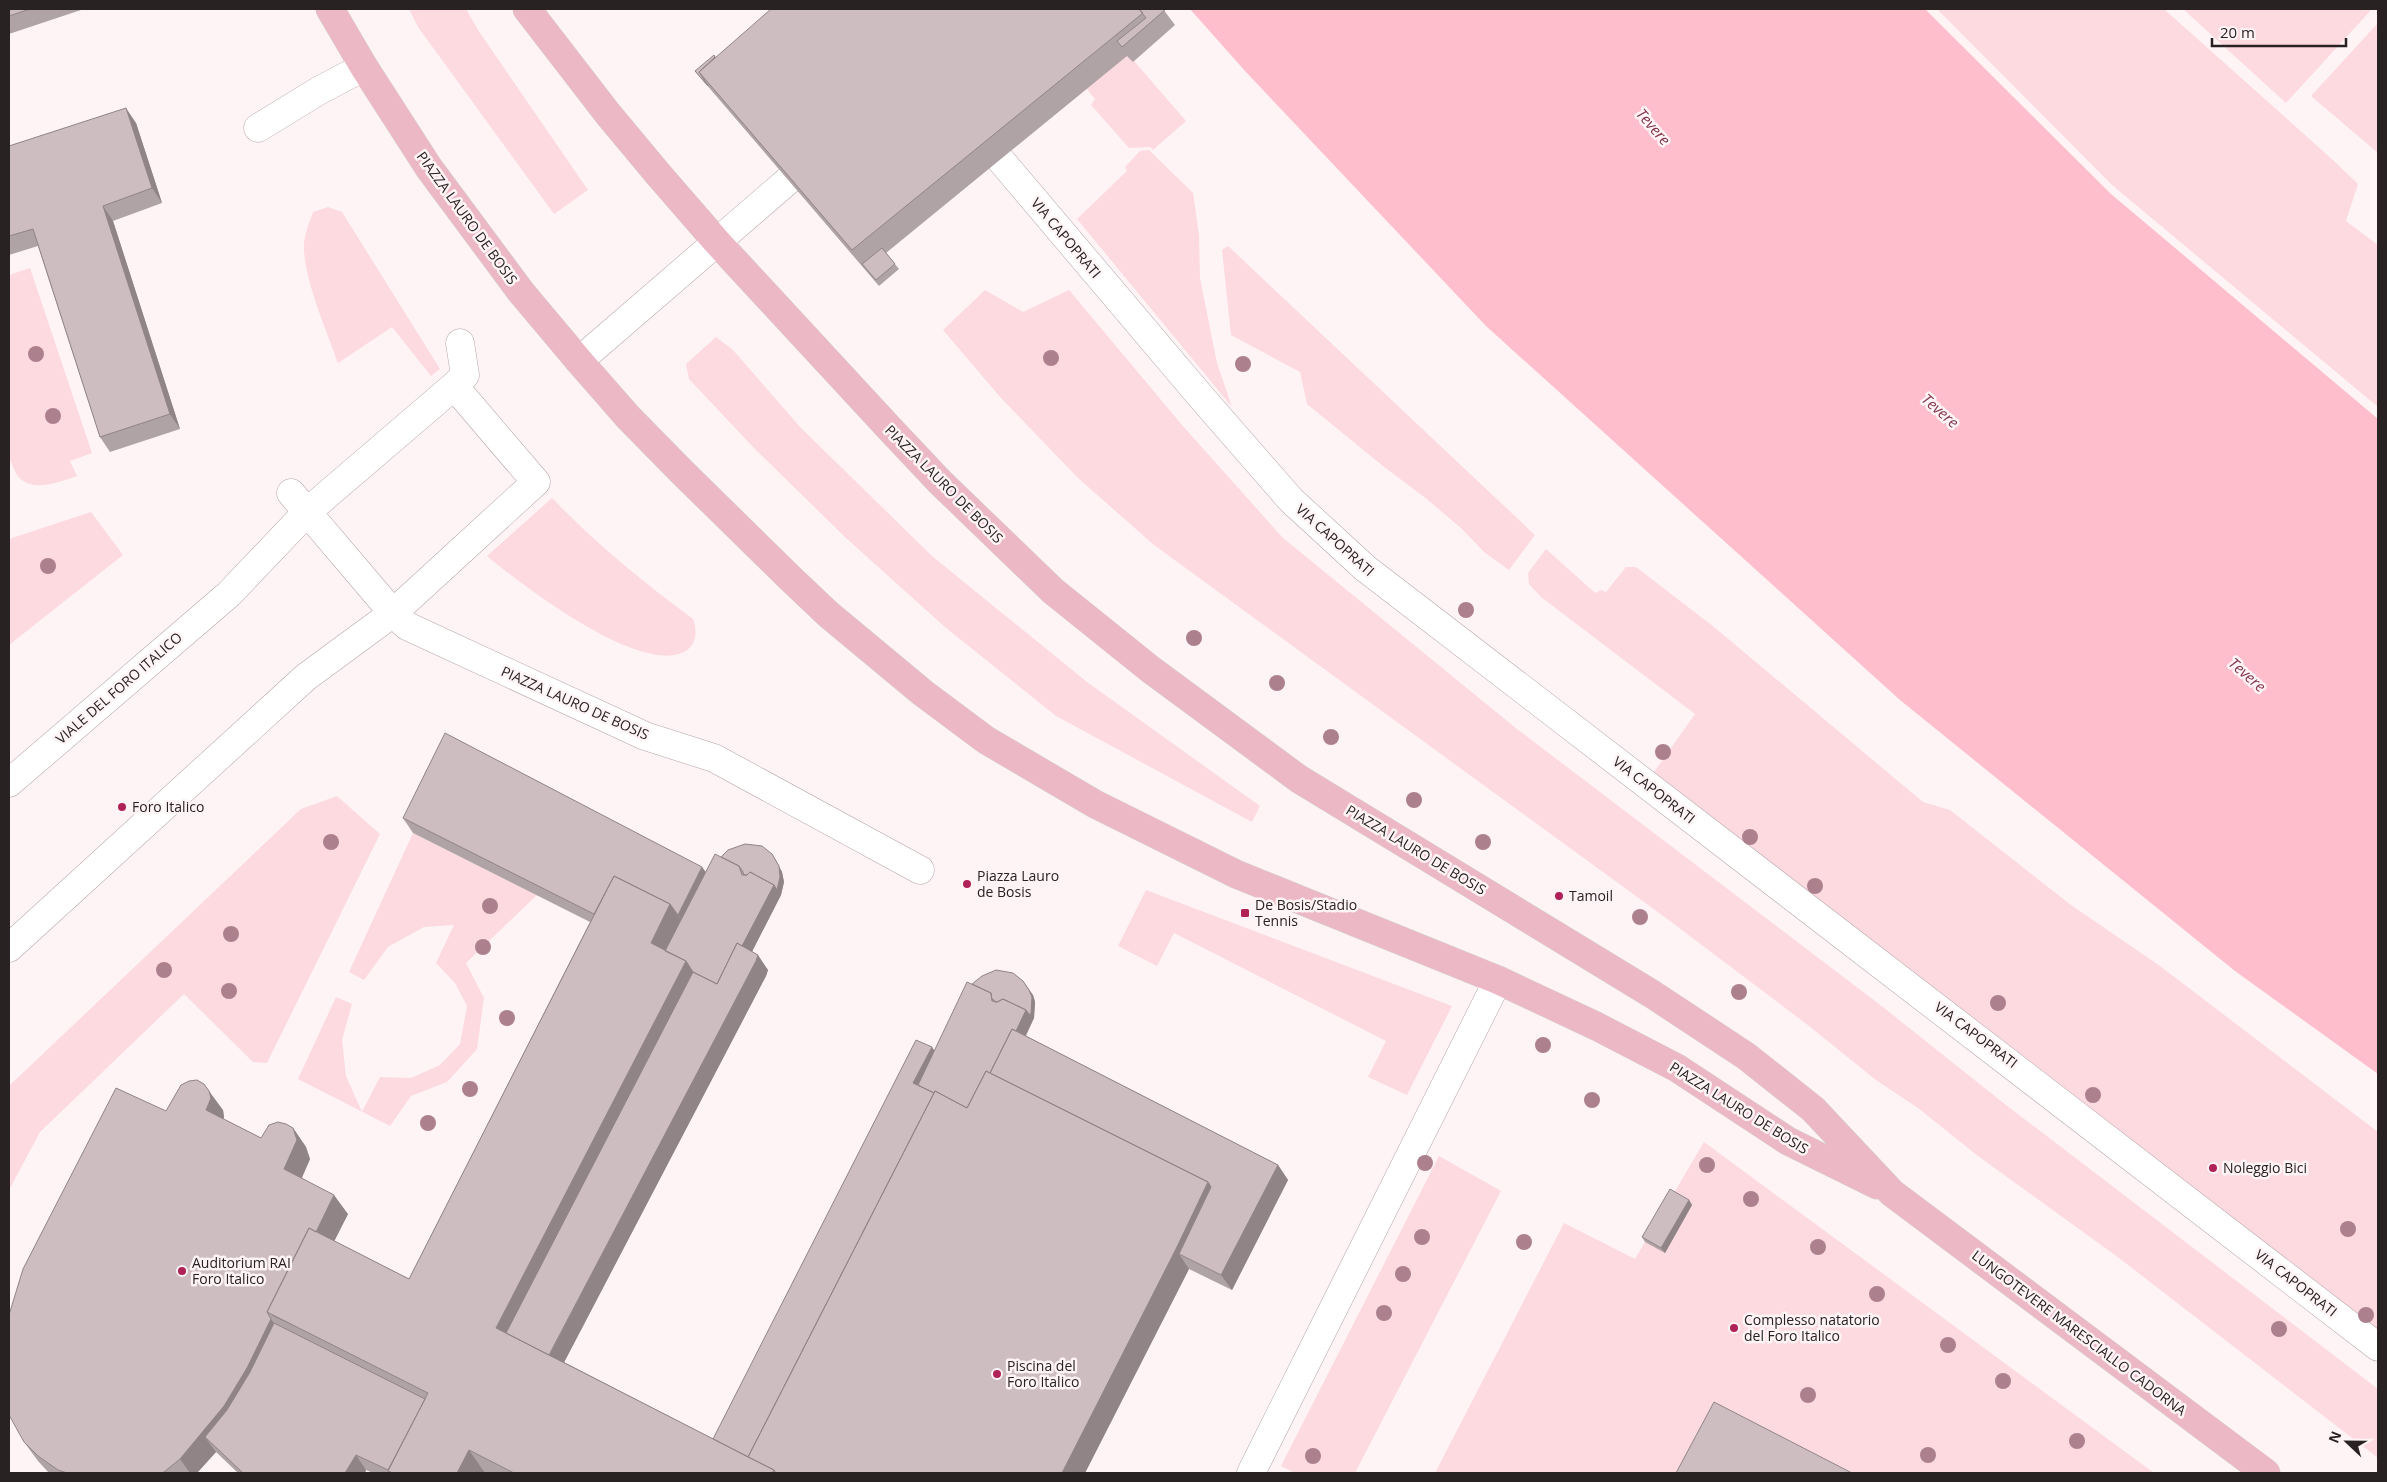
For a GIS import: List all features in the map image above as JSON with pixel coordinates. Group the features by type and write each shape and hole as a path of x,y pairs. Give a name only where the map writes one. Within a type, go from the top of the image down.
{"main road":[{"name":"PIAZZA LAURO DE BOSIS","path":"330,9 428,168 521,292 579,361 628,417 682,472 828,614 916,687 986,740 1095,804 1236,874 1498,980 1596,1026 1677,1068 1788,1141 1892,1192"},
{"name":"PIAZZA LAURO DE BOSIS","path":"527,9 608,114 718,242 940,482 1053,591 1104,633 1299,779 1627,979 1746,1056 1813,1108 1892,1192"},
{"name":"LUNGOTEVERE MARESCIALLO CADORNA","path":"1892,1192 2266,1473"}],"street":[{"path":"258,128 320,90 364,67"},
{"name":"VIA CAPOPRATI","path":"999,158 1291,500 1365,568 2378,1347"},
{"path":"579,361 791,178"},
{"path":"299,502 466,375 460,343"},
{"path":"9,948 306,677 400,620 536,482 454,386"},
{"name":"VIALE DEL FORO ITALICO","path":"9,783 229,594 299,502"},
{"name":"PIAZZA LAURO DE BOSIS","path":"299,502 400,620 645,736 714,758 920,870"},
{"path":"1251,1473 1498,980"}],"shaded area":[{"path":"409,9 466,9 478,30 588,190 554,214 418,27"},
{"path":"1937,9 2164,9 2334,161 2358,184 2346,221 2378,245 2378,407 2112,185"},
{"path":"2183,9 2372,9 2286,103"},
{"path":"2378,23 2378,153 2311,96"},
{"path":"1128,54 1186,121 1153,150 1150,147 1129,148 1091,105 1095,99 1086,88"},
{"path":"1149,150 1193,193 1199,235 1200,278 1217,363 1232,407 1077,219 1127,171 1125,167 1140,151"},
{"path":"328,207 342,212 440,369 431,376 392,327 338,363 312,291 304,250 305,235 313,212"},
{"path":"1228,246 1535,535 1509,570 1484,552 1462,529 1428,500 1307,404 1300,372 1231,335 1222,250"},
{"path":"30,268 92,453 70,461 77,476 46,485 30,484 23,481 17,475 9,457 9,275"},
{"path":"985,290 1023,312 1069,290 1182,425 1283,538 1517,729 1879,1004 2006,1105 2378,1389 2378,1458 2119,1258 1978,1156 1918,1108 1876,1080 1809,1026 1666,918 1154,545 1078,478 1001,398 943,330"},
{"path":"716,337 733,350 801,428 932,556 1087,682 1260,806 1252,822 1056,716 946,628 846,538 753,447 689,379 686,364"},
{"path":"552,498 620,562 693,619 695,636 693,644 687,650 668,656 643,652 614,641 553,606 487,556"},
{"path":"91,512 123,555 9,645 9,539"},
{"path":"1546,549 1595,593 1601,590 1606,592 1626,567 1636,567 1714,627 1923,802 1950,810 2071,905 2160,966 2378,1132 2378,1338 1652,775 1695,714 1541,597 1529,584 1528,573"},
{"path":"337,796 380,834 267,1063 253,1062 184,994 40,1132 9,1190 9,1086 301,809"},
{"path":"413,833 537,895 466,963 484,998 477,1049 447,1082 411,1096 390,1126 362,1112 380,1077 411,1078 440,1065 460,1044 467,1006 455,983 436,963 454,925 424,927 388,947 364,980 349,972"},
{"path":"1146,890 1452,1006 1407,1095 1368,1077 1386,1041 1174,933 1157,966 1118,946"},
{"path":"336,997 352,1004 342,1040 346,1076 362,1112 298,1079"},
{"name":"Complesso natatorio del Foro Italico","path":"1704,1142 2154,1473 1435,1473 1564,1223 1635,1259"},
{"path":"1439,1156 1501,1191 1355,1473 1295,1473 1281,1466"}],"water":[{"name":"Tevere","path":"1190,9 1925,9 2111,194 2378,419 2378,1074 2235,971 1900,700 1486,326 1246,72"}],"building":[{"path":"9,9 30,9 9,16"},
{"path":"771,9 1139,9 1143,13 852,250 699,72"},
{"path":"1139,9 1165,10 1122,47 1117,41 1146,18"},
{"path":"714,55 715,57 699,72 708,86 695,71"},
{"path":"126,108 152,188 103,206 170,414 100,437 33,229 9,236 9,146"},
{"path":"882,248 895,264 876,280 862,264"},
{"path":"445,733 702,867 678,915 670,904 614,876 594,914 403,818"},
{"path":"745,844 762,846 772,854 779,866 780,877 777,890 774,885 750,872 744,875 739,866 721,857 728,850"},
{"path":"715,854 739,866 742,875 747,875 750,872 774,885 742,946 737,943 717,984 693,972 686,961 665,951"},
{"path":"614,876 670,904 651,943 686,961 496,1328 774,1470 772,1473 514,1473 469,1450 457,1473 393,1473 388,1471 428,1393 267,1312 309,1228 409,1279"},
{"path":"737,943 758,955 756,961 549,1355 506,1333 693,972 717,984"},
{"path":"996,970 1013,973 1023,981 1032,997 1030,1015 1026,1010 1003,999 995,1002 992,999 991,993 972,984 982,976"},
{"path":"967,982 991,993 992,1001 997,1002 1003,999 1026,1010 1016,1031 1012,1029 990,1073 986,1071 967,1108 935,1091 934,1093 918,1085"},
{"path":"1012,1029 1278,1165 1221,1275 1179,1254 1211,1187 1208,1182 990,1073"},
{"path":"916,1040 932,1047 913,1083 934,1093 748,1457 713,1439"},
{"path":"986,1071 1208,1182 1062,1473 776,1473 774,1470 748,1457 935,1091 967,1108"},
{"name":"Auditorium RAI Foro Italico","path":"197,1080 204,1084 209,1091 211,1098 206,1110 261,1138 269,1125 278,1122 293,1128 297,1140 284,1169 334,1195 316,1232 309,1228 267,1312 271,1319 247,1368 224,1406 180,1459 162,1473 67,1473 58,1470 38,1456 24,1442 9,1415 9,1315 23,1269 116,1088 166,1111 181,1085"},
{"path":"1670,1189 1689,1200 1661,1248 1642,1237"},
{"path":"274,1323 425,1399 388,1470 356,1455 345,1473 243,1473 205,1437 227,1410 250,1372"},
{"path":"1714,1402 1852,1473 1676,1473"}],"place":[{"name":"Foro Italico","path":"122,807"},
{"name":"Piazza Lauro de Bosis","path":"967,884"},
{"name":"Tamoil","path":"1559,896"},
{"name":"De Bosis/Stadio Tennis","path":"1245,913"},
{"name":"Noleggio Bici","path":"2213,1168"},
{"name":"Auditorium RAI Foro Italico","path":"182,1271"},
{"name":"Complesso natatorio del Foro Italico","path":"1734,1328"},
{"name":"Piscina del Foro Italico","path":"997,1374"}]}
